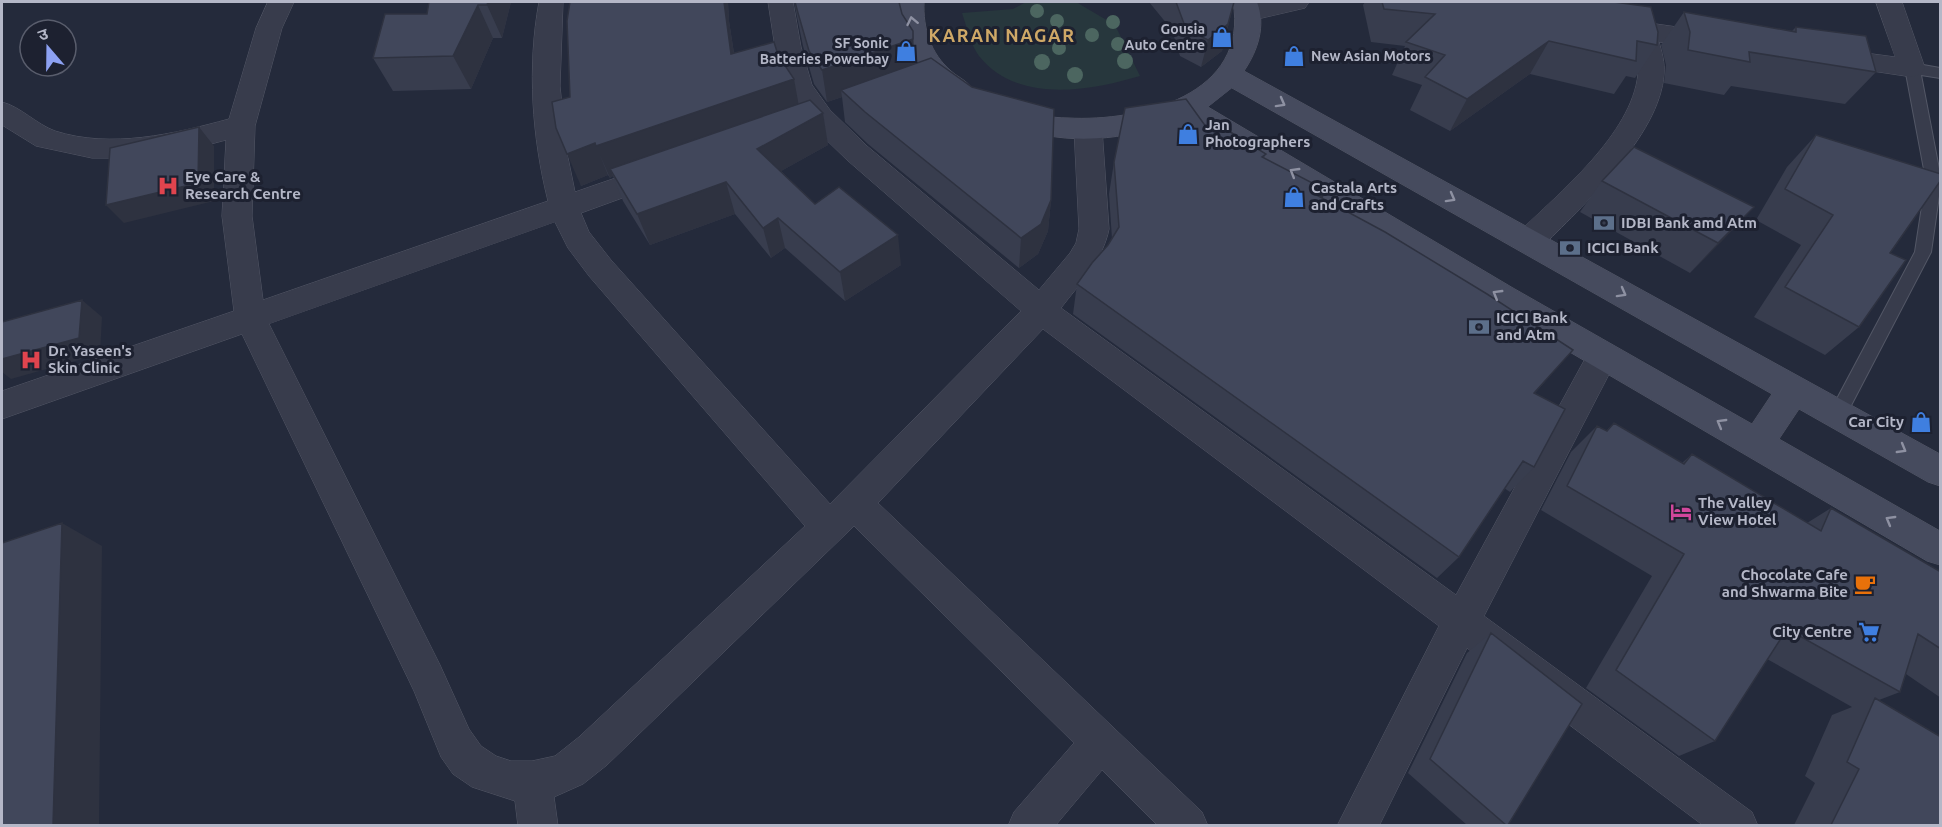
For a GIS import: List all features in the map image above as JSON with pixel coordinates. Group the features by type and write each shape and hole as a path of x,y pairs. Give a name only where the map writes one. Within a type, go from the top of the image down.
{"main road":[{"path":"912,2 910,12 917,45 939,76 983,106 1040,125 1088,129 1148,122 1187,107 1211,92 1230,75 1246,44 1247,7"},
{"path":"1230,75 1839,412 1941,471"},
{"path":"1187,107 1603,355 1941,549"},
{"path":"1758,444 1794,388"}],"street":[{"path":"281,2 268,28 241,126 237,216 250,318 427,678 455,743 467,760 486,773 511,781 549,779 569,770 593,751 841,516 1041,310 1091,244 1094,229 1088,129"},
{"path":"551,2 546,34 554,165 564,207 574,232 600,268 841,516 1101,742 1188,825"},
{"path":"780,2 788,47 809,121 857,153 1041,310 1738,825"},
{"path":"1247,7 1296,2"},
{"path":"1806,54 1912,68 1889,2"},
{"path":"1596,25 1736,44"},
{"path":"1529,242 1609,160 1637,115 1650,81 1651,59 1642,31"},
{"path":"907,87 939,76"},
{"path":"809,121 853,106"},
{"path":"2,112 46,139 92,148 135,148 188,140 241,126"},
{"path":"2,405 687,164"},
{"path":"1357,825 1461,622 1603,355"},
{"path":"1028,825 1101,742"},
{"path":"532,781 538,825"}],"lane":[{"path":"1839,412 1923,252 1934,180 1912,68 1941,73"}],"shaded area":[{"path":"1026,2 1076,2 1115,25 1140,76 1099,86 1055,90 1013,81 995,71 976,51 962,13 1013,9"}],"building":[{"path":"429,2 488,2 487,5 478,5 453,56 373,58 385,14 427,14"},
{"path":"570,2 724,2 731,54 774,42 778,55 794,79 567,154 556,128 552,102 570,97 567,21"},
{"path":"795,2 899,2 902,14 913,31 913,39 822,70 809,51"},
{"path":"1176,2 1234,2 1228,24 1208,40 1186,29"},
{"path":"1382,2 1614,2 1651,7 1658,32 1657,45 1637,41 1636,61 1549,41 1467,99 1425,77 1445,55 1406,42 1435,14 1384,9"},
{"path":"1684,12 1796,32 1796,27 1866,36 1876,72 1749,52 1750,62 1688,50 1690,32"},
{"path":"931,58 972,87 1054,109 1051,200 1041,224 1021,238 841,90"},
{"path":"1186,99 1209,131 1219,125 1266,154 1262,157 1326,190 1318,196 1385,232 1573,350 1534,393 1565,409 1534,467 1523,461 1459,557 1077,284 1108,245 1119,227 1114,162 1125,108"},
{"path":"810,100 823,113 757,149 815,204 839,187 898,235 840,272 778,218 763,228 726,182 637,214 610,169"},
{"path":"199,127 198,183 106,205 110,148"},
{"path":"1816,135 1941,174 1941,180 1890,253 1906,260 1859,327 1785,287 1833,215 1785,189"},
{"path":"1634,147 1754,207 1718,243 1602,181"},
{"path":"82,300 79,338 2,359 2,322"},
{"path":"1614,423 1684,464 1692,454 1821,531 1831,508 1941,572 1941,649 1918,634 1900,692 1787,629 1715,741 1616,670 1684,554 1567,486 1597,426 1607,431"},
{"path":"62,523 53,825 2,825 2,543"},
{"path":"1491,633 1582,704 1508,825 1430,759"},
{"path":"1875,698 1941,737 1941,825 1831,825 1859,769 1847,762"}],"place":[{"name":"Gousia Auto Centre","path":"1222,37"},
{"name":"SF Sonic Batteries Powerbay","path":"906,51"},
{"name":"New Asian Motors","path":"1294,56"},
{"name":"Jan Photographers","path":"1188,134"},
{"name":"Eye Care & Research Centre","path":"168,186"},
{"name":"Castala Arts and Crafts","path":"1294,197"},
{"name":"IDBI Bank amd Atm","path":"1604,223"},
{"name":"ICICI Bank","path":"1570,248"},
{"name":"ICICI Bank and Atm","path":"1479,327"},
{"name":"Dr. Yaseen's Skin Clinic","path":"31,360"},
{"name":"Car City","path":"1921,422"},
{"name":"The Valley View Hotel","path":"1681,512"},
{"name":"Chocolate Cafe and Shwarma Bite","path":"1865,584"},
{"name":"City Centre","path":"1869,632"}],"district":[{"name":"KARAN NAGAR","path":"1002,36"}]}
